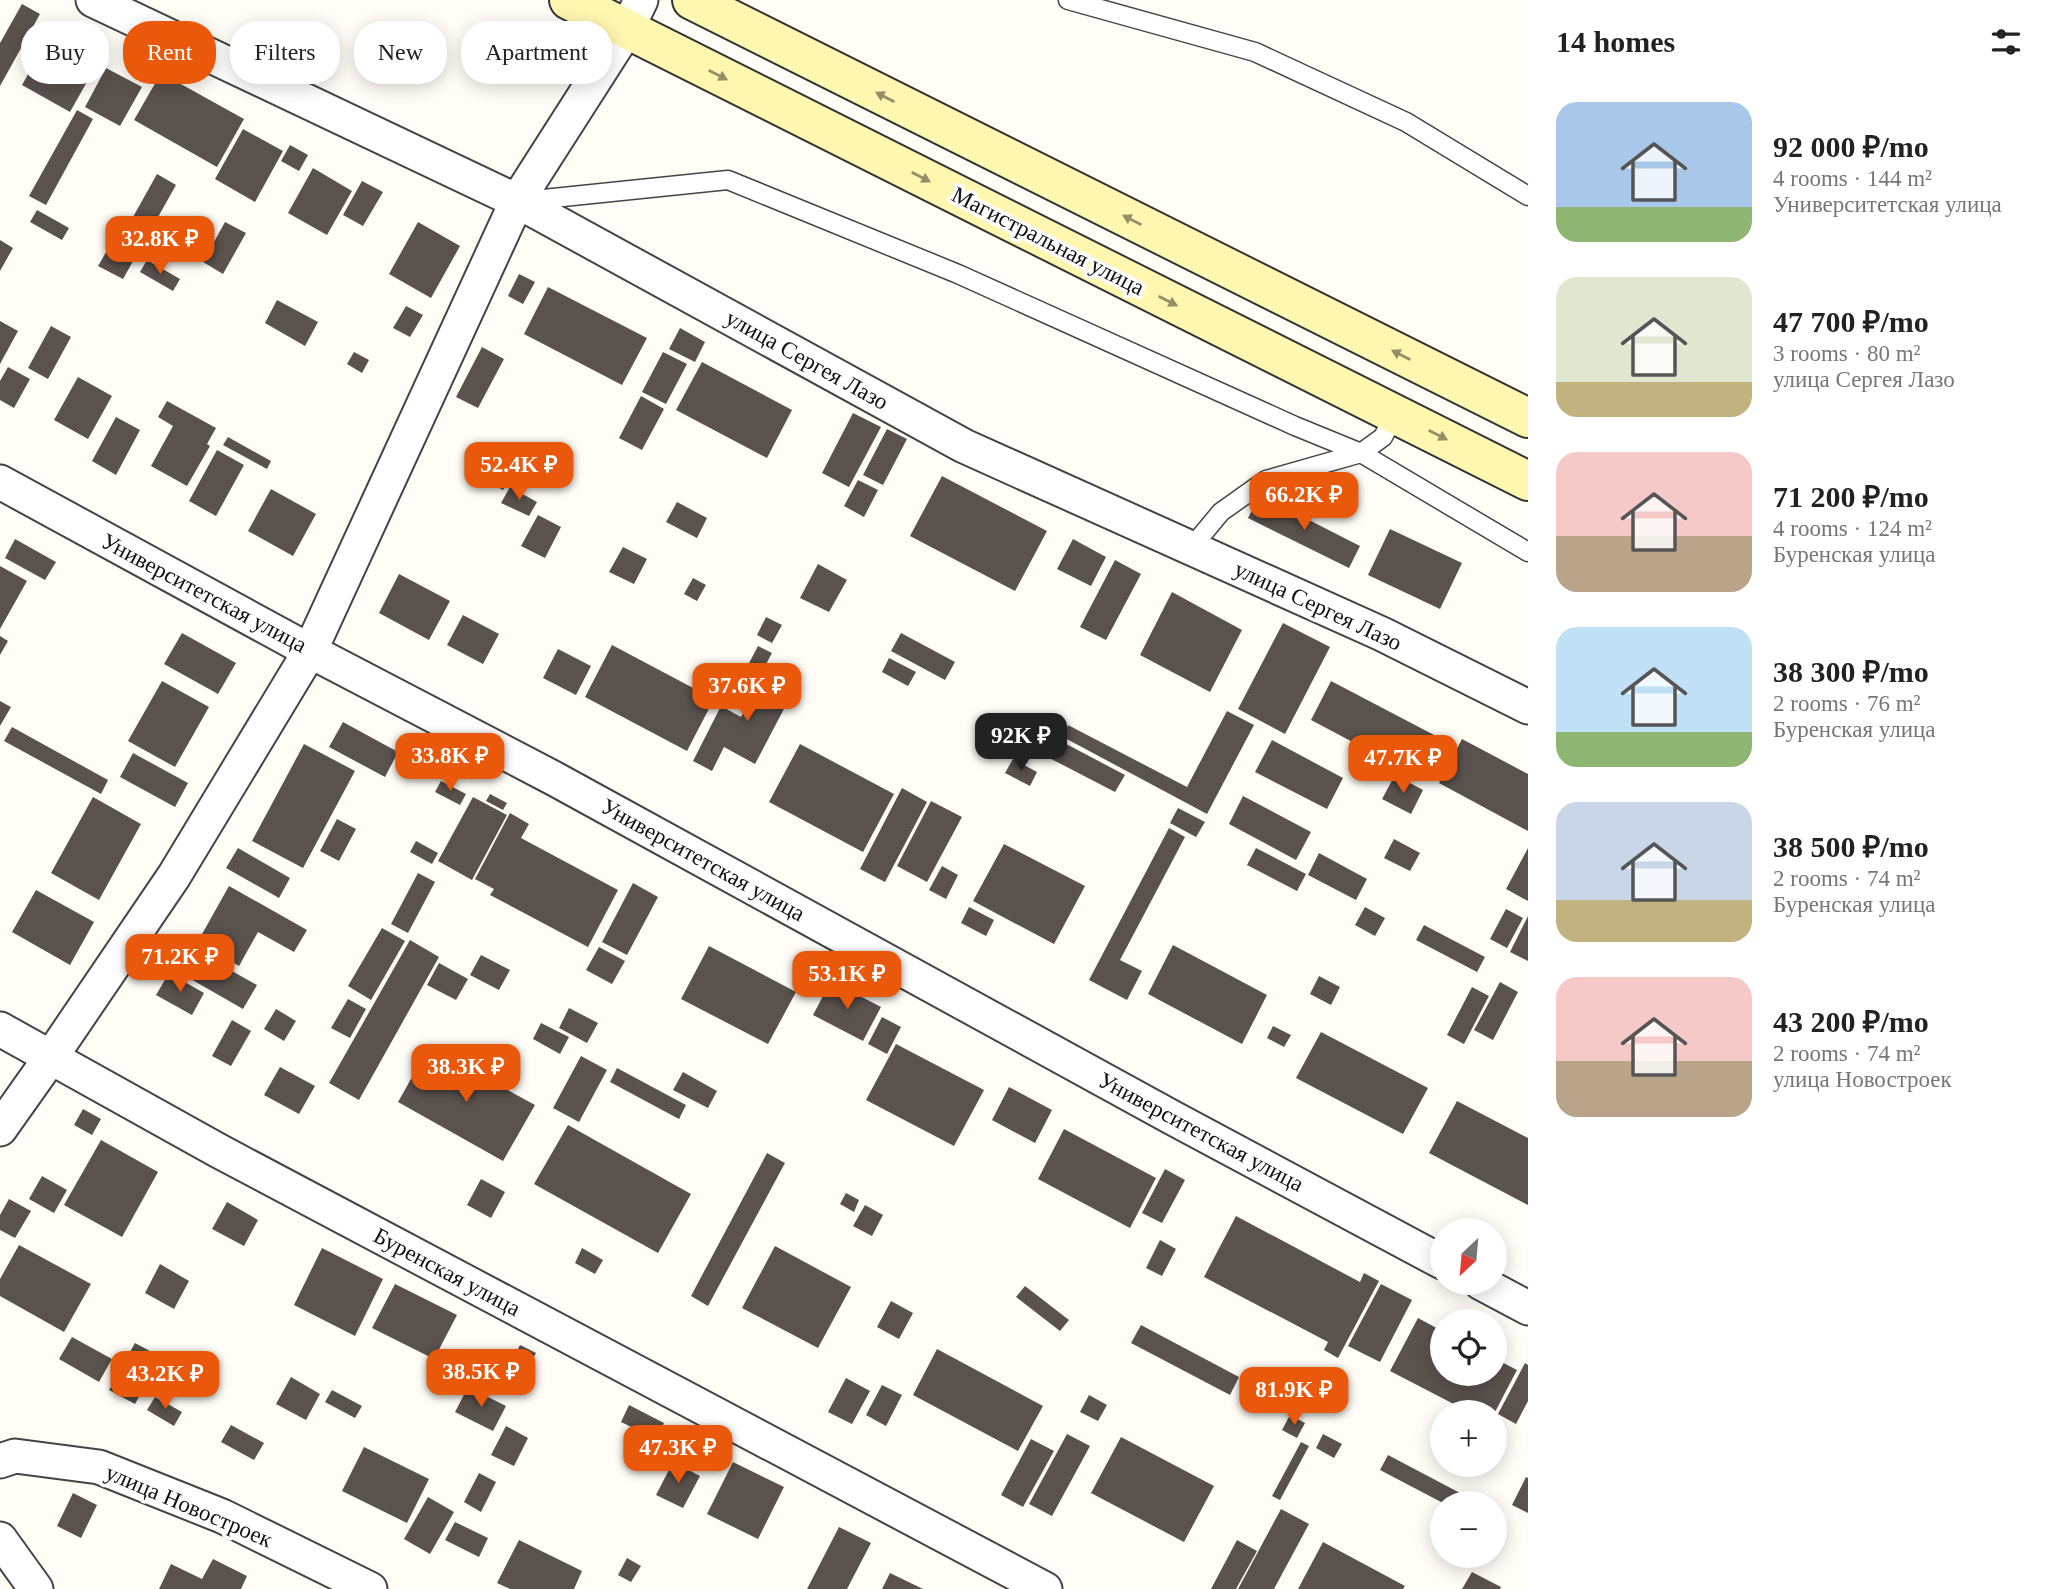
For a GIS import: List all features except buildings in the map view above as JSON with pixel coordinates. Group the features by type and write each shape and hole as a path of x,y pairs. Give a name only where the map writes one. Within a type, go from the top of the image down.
{"main road":[{"name":"Магистральная улица","path":"569,0 634,15 1528,481"},
{"path":"692,0 1528,418"}],"street":[{"name":"улица Сергея Лазо","path":"93,0 517,201 964,446 1382,634 1528,707"},
{"path":"0,1129 174,876 310,650 517,201 634,15"},
{"name":"Университетская улица","path":"0,482 555,779 1173,1118 1430,1256"},
{"name":"Буренская улица","path":"0,1029 219,1151 1045,1589"},
{"path":"1504,1295 1528,1308"},
{"name":"улица Новостроек","path":"0,1461 15,1456 99,1467 222,1516 370,1589"},
{"path":"0,1539 36,1589"}],"lane":[{"path":"1068,0 1255,52 1406,122 1528,196"},
{"path":"517,201 728,180 958,274 1295,426 1361,453 1528,552"},
{"path":"1191,548 1221,512 1266,480 1361,453 1382,437 1395,414"}]}
